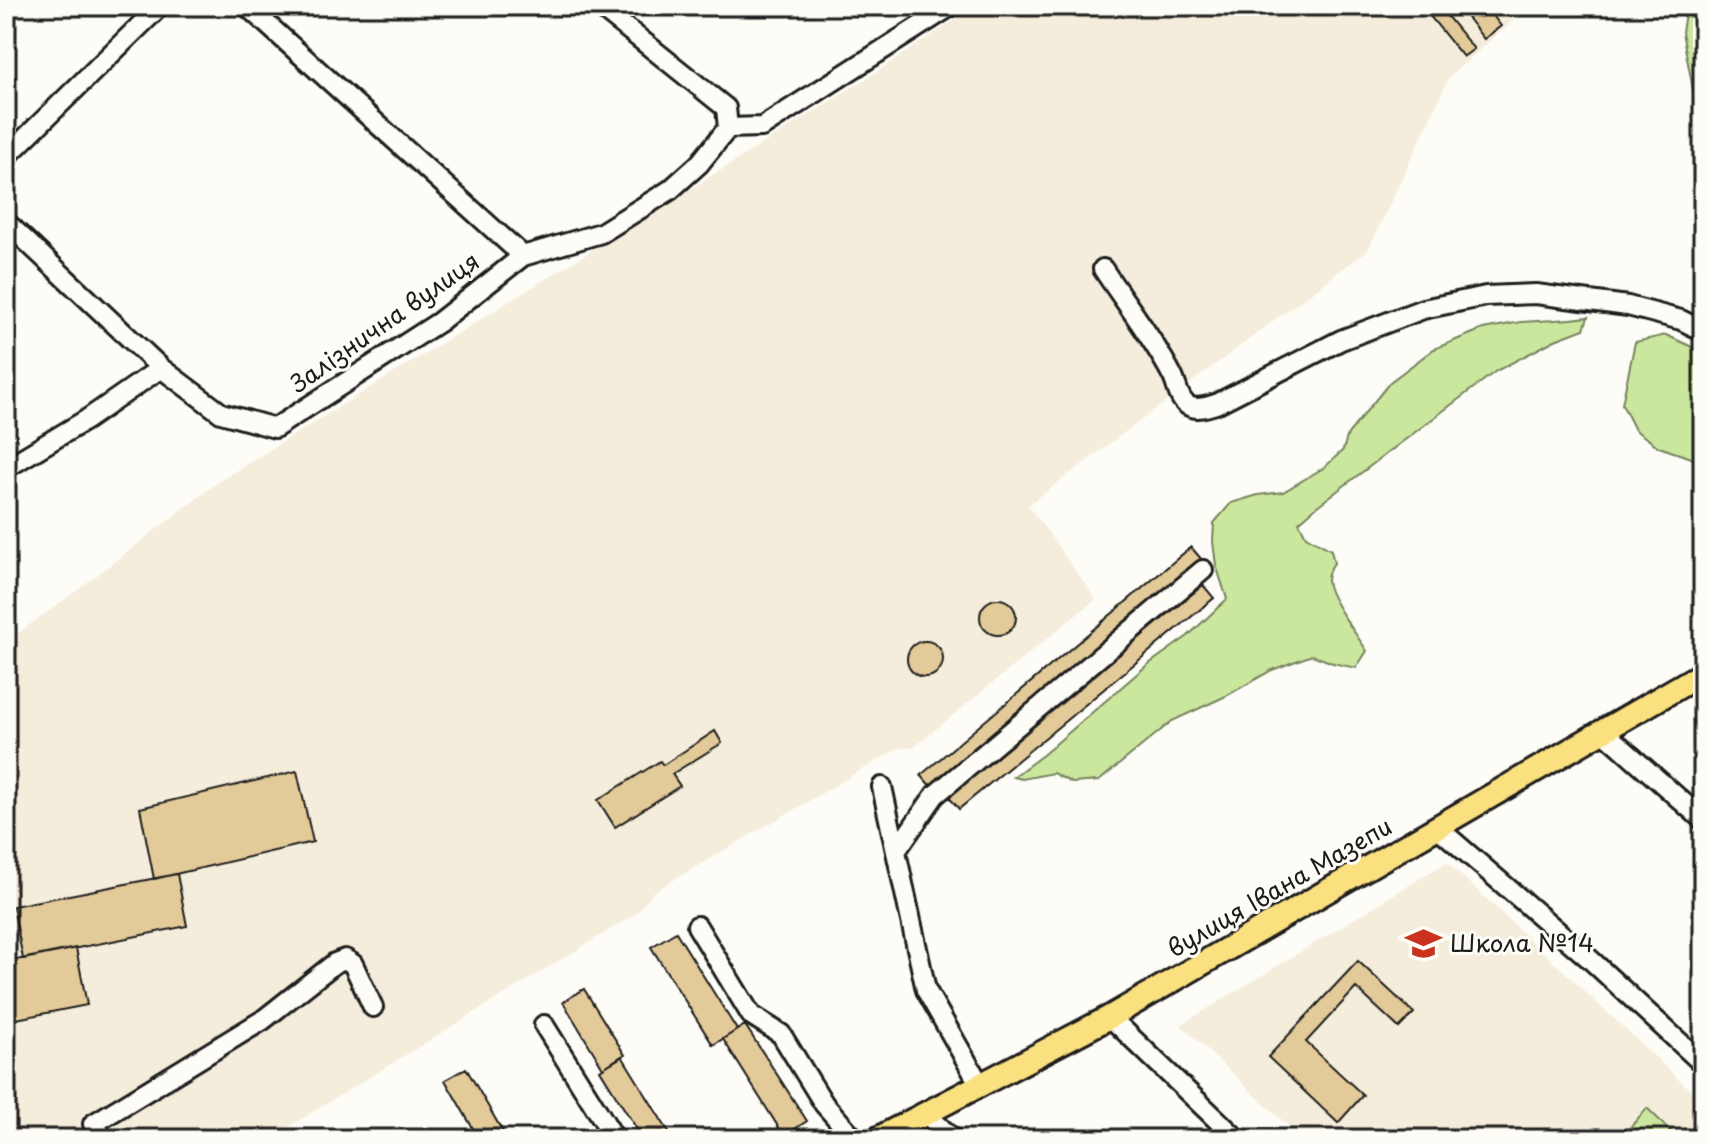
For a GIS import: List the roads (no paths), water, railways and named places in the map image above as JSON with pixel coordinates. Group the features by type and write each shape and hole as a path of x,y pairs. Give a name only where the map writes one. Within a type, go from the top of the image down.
{"main road":[{"name":"вулиця Івана Мазепи","path":"877,1139 1110,1017 1703,673"}],"street":[{"path":"6,157 160,6"},
{"path":"247,6 523,256"},
{"path":"599,6 726,108 728,128 762,127 944,8"},
{"name":"Залізнична вулиця","path":"6,222 161,368 221,413 275,428 439,322 523,256 601,233 670,190 699,164 728,128"},
{"path":"1103,269 1157,350 1186,405 1198,408 1216,404 1341,340 1423,309 1486,296 1536,294 1628,306 1681,320 1703,331"},
{"path":"6,468 86,420 161,368"},
{"path":"896,851 935,795 1203,570"},
{"path":"1602,730 1703,820"},
{"path":"882,787 926,990 980,1085"},
{"path":"1437,827 1592,961 1703,1064"},
{"path":"697,926 751,1015 781,1034 824,1104 855,1139"},
{"path":"105,1139 93,1124 263,1020 335,963 345,959 353,964 373,1007"},
{"path":"1110,1017 1237,1139"},
{"path":"544,1025 615,1139"},
{"path":"926,1114 953,1139"}],"place":[{"name":"Школа №14","path":"1424,944"}]}
